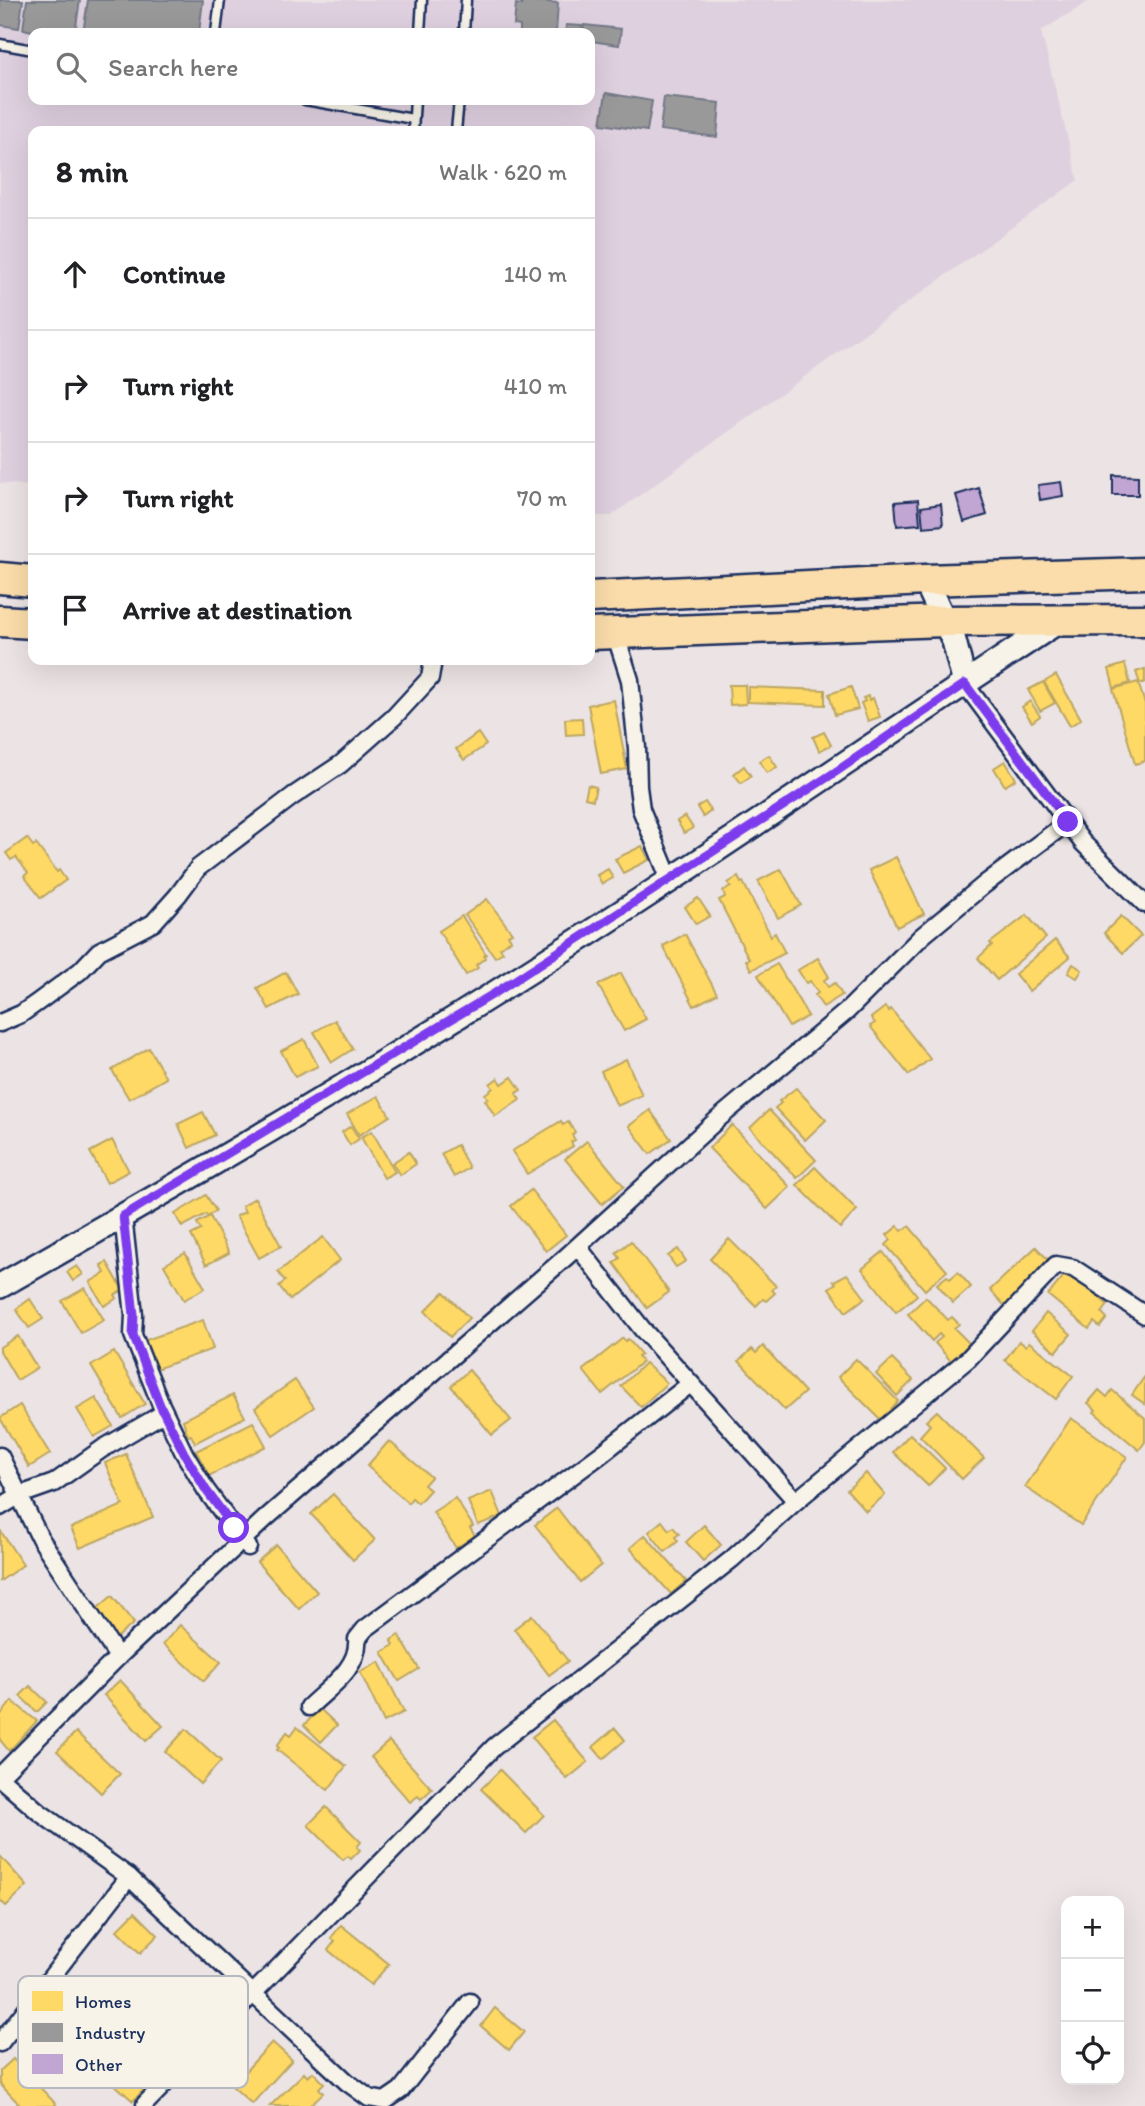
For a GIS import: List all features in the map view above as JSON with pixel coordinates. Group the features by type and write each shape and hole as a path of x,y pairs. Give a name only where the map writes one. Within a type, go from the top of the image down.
{"highway":[{"path":"1145,573 925,580 595,597 602,634 944,621 1145,620"},
{"path":"0,578 28,581"},
{"path":"0,621 28,623"}],"street":[{"path":"925,580 954,641 965,684 1083,843 1145,904"},
{"path":"0,1286 439,1028 670,880 1059,621"},
{"path":"602,634 630,680 641,809 670,880"},
{"path":"0,1023 22,1014 80,971 99,951 153,923 198,868 293,796 341,764 394,717 430,678 432,665"},
{"path":"234,1976 128,1877 39,1812 0,1777 118,1657 266,1518 578,1247 718,1119 847,1011 922,936 985,884 1068,822"},
{"path":"123,1216 134,1315 133,1335 164,1413 206,1490 248,1548"},
{"path":"578,1247 643,1330 796,1501"},
{"path":"248,1999 494,1747 732,1559 796,1501 968,1359 1056,1265 1073,1268 1145,1315"},
{"path":"309,1707 349,1667 358,1647 357,1639 365,1629 600,1455 690,1384"},
{"path":"0,1507 20,1495 54,1483 102,1449 164,1413"},
{"path":"0,1456 40,1538 118,1657"},
{"path":"52,1976 128,1877"},
{"path":"248,1989 347,2082 369,2098 385,2101 401,2090 470,2002"},
{"path":"0,2043 18,2020"},
{"path":"145,2104 161,2088"}],"lane":[{"path":"217,28 220,0"},
{"path":"420,28 422,0"},
{"path":"464,28 466,0"},
{"path":"0,44 28,49"},
{"path":"334,105 414,119"},
{"path":"413,126 415,105"},
{"path":"456,126 459,105"}],"shaded area":[{"path":"0,0 1091,0 1041,31 1078,180 611,516 595,516 595,126 28,126 28,486 0,483"}],"building: Homes":[{"path":"1125,664 1130,683 1114,688 1109,669"},
{"path":"1145,669 1145,682 1140,684 1136,672"},
{"path":"1056,675 1081,719 1070,726 1044,682"},
{"path":"1043,682 1055,703 1040,711 1028,690"},
{"path":"1138,682 1145,704 1145,761 1135,764 1113,689"},
{"path":"729,685 745,685 746,704 730,705"},
{"path":"748,687 825,690 825,705 748,702"},
{"path":"851,687 858,709 835,715 829,694"},
{"path":"868,696 869,700 873,698 880,717 868,721 861,703 865,701 863,698"},
{"path":"614,700 627,769 601,774 588,705"},
{"path":"1030,701 1040,716 1032,722 1022,707"},
{"path":"582,718 583,734 566,735 565,719"},
{"path":"824,732 831,745 819,751 813,737"},
{"path":"478,733 486,745 464,760 456,749"},
{"path":"769,755 777,767 767,773 759,761"},
{"path":"1005,761 1016,779 1005,786 994,768"},
{"path":"744,766 751,776 741,783 734,774"},
{"path":"588,785 596,787 593,800 585,798"},
{"path":"705,802 711,811 703,817 697,807"},
{"path":"685,816 693,828 684,833 677,821"},
{"path":"27,838 33,846 36,844 66,880 41,898 24,876 28,873 16,857 11,860 6,853"},
{"path":"642,846 649,860 623,873 615,859"},
{"path":"896,857 924,914 897,927 869,870"},
{"path":"608,869 613,878 602,884 597,875"},
{"path":"781,869 801,905 778,918 758,881"},
{"path":"738,877 771,936 775,933 785,953 751,970 746,960 749,959 719,900 725,897 723,891 731,887 728,883"},
{"path":"698,898 710,916 696,924 685,907"},
{"path":"487,899 512,933 508,935 511,940 500,948 503,952 495,957 465,915"},
{"path":"1027,915 1046,938 997,980 978,958 992,945 990,943"},
{"path":"462,916 486,954 476,965 478,968 466,975 439,931"},
{"path":"1121,916 1141,936 1123,953 1104,933"},
{"path":"685,934 717,994 694,1006 663,946"},
{"path":"1055,940 1070,957 1029,991 1015,974"},
{"path":"818,958 829,977 824,980 828,987 835,983 842,995 823,1007 810,981 806,983 798,970"},
{"path":"777,964 808,1016 789,1027 758,975"},
{"path":"1073,964 1082,970 1077,978 1068,973"},
{"path":"286,972 298,994 269,1009 257,988"},
{"path":"621,973 646,1019 624,1031 598,985"},
{"path":"885,1007 889,1011 891,1009 930,1059 909,1075 870,1026 875,1023 871,1018"},
{"path":"335,1020 353,1049 332,1062 314,1032"},
{"path":"304,1039 318,1066 295,1077 281,1051"},
{"path":"149,1048 166,1078 129,1099 112,1070"},
{"path":"626,1059 642,1095 617,1106 601,1071"},
{"path":"512,1077 521,1090 516,1093 520,1100 495,1116 485,1100 488,1099 485,1094 493,1088 490,1084 498,1078 502,1084"},
{"path":"796,1088 826,1120 805,1140 775,1108 781,1103 779,1101"},
{"path":"378,1096 390,1116 359,1135 347,1114"},
{"path":"650,1110 671,1139 650,1154 629,1126"},
{"path":"769,1110 816,1160 797,1178 750,1128"},
{"path":"203,1112 215,1135 189,1148 178,1124"},
{"path":"561,1121 563,1125 568,1122 575,1132 572,1135 575,1140 571,1142 573,1146 527,1174 512,1151"},
{"path":"732,1125 790,1187 767,1209 709,1148"},
{"path":"351,1126 359,1139 350,1145 342,1132"},
{"path":"372,1131 395,1172 384,1178 361,1137"},
{"path":"112,1140 129,1171 107,1183 90,1152"},
{"path":"587,1141 624,1186 602,1204 565,1159"},
{"path":"457,1145 469,1168 454,1177 441,1154"},
{"path":"409,1152 416,1164 400,1175 392,1163"},
{"path":"815,1167 857,1210 840,1228 797,1185"},
{"path":"531,1190 566,1235 546,1251 511,1206"},
{"path":"206,1195 216,1211 182,1227 175,1214"},
{"path":"255,1198 281,1246 259,1258 236,1216 245,1212 242,1206"},
{"path":"210,1216 229,1253 206,1265 191,1235 201,1230 197,1223"},
{"path":"898,1226 902,1231 909,1226 947,1271 925,1290 886,1245 891,1240 887,1235"},
{"path":"323,1237 340,1260 290,1300 279,1286 285,1281 278,1272"},
{"path":"729,1239 776,1286 772,1290 775,1293 756,1306 710,1259"},
{"path":"631,1241 669,1292 647,1308 614,1263 620,1258 616,1253"},
{"path":"1036,1247 1052,1264 1006,1307 990,1290"},
{"path":"678,1249 686,1261 676,1267 668,1256"},
{"path":"883,1252 917,1295 896,1312 862,1269"},
{"path":"185,1253 205,1288 184,1300 164,1265"},
{"path":"107,1262 123,1290 115,1295 117,1298 104,1306 90,1282 105,1273 101,1265"},
{"path":"77,1266 83,1274 73,1281 67,1272"},
{"path":"1068,1271 1108,1305 1102,1313 1107,1318 1100,1327 1094,1322 1089,1329 1048,1295"},
{"path":"958,1272 971,1287 953,1303 937,1284 947,1276 950,1279"},
{"path":"847,1274 865,1298 846,1312 829,1288 836,1283 834,1281"},
{"path":"85,1288 104,1320 81,1333 62,1301"},
{"path":"444,1292 469,1318 450,1337 425,1311"},
{"path":"926,1297 948,1320 952,1317 959,1324 954,1328 970,1344 951,1361 935,1343 942,1337 939,1334 932,1341 908,1314"},
{"path":"30,1299 43,1319 29,1328 16,1309"},
{"path":"1046,1313 1071,1334 1056,1352 1032,1331"},
{"path":"203,1320 213,1349 153,1370 143,1341"},
{"path":"18,1336 37,1368 17,1380 0,1347"},
{"path":"623,1338 625,1341 628,1339 641,1354 638,1356 642,1362 602,1394 583,1370"},
{"path":"1019,1341 1026,1346 1029,1342 1073,1376 1056,1399 1005,1360"},
{"path":"763,1346 805,1392 785,1410 739,1361 752,1349 756,1353"},
{"path":"114,1352 145,1404 122,1418 91,1366"},
{"path":"856,1359 898,1401 891,1409 894,1413 884,1423 838,1377"},
{"path":"892,1359 913,1380 897,1396 876,1374"},
{"path":"645,1363 667,1383 641,1407 621,1386"},
{"path":"469,1370 511,1420 492,1435 451,1386"},
{"path":"1145,1376 1145,1404 1132,1395"},
{"path":"295,1380 314,1407 273,1435 255,1408"},
{"path":"1099,1390 1107,1397 1112,1390 1145,1418 1145,1442 1139,1450 1094,1412 1096,1410 1088,1403"},
{"path":"233,1395 245,1417 195,1443 191,1435 188,1436 183,1420"},
{"path":"96,1398 113,1426 94,1437 77,1409"},
{"path":"20,1405 50,1454 29,1467 0,1418"},
{"path":"937,1411 984,1458 962,1479 920,1436 930,1425 926,1421"},
{"path":"1071,1418 1127,1457 1081,1525 1025,1487"},
{"path":"253,1422 266,1446 209,1476 196,1451"},
{"path":"910,1434 945,1468 928,1486 893,1452"},
{"path":"389,1441 431,1477 424,1485 430,1490 418,1503 412,1498 408,1503 367,1466"},
{"path":"126,1454 153,1517 80,1548 71,1528 123,1505 105,1463"},
{"path":"866,1473 885,1495 866,1511 847,1490"},
{"path":"492,1491 502,1516 478,1525 468,1501"},
{"path":"333,1494 375,1540 353,1560 311,1514"},
{"path":"455,1498 473,1526 470,1528 475,1536 456,1548 433,1512"},
{"path":"557,1508 601,1565 580,1582 535,1525"},
{"path":"662,1521 669,1530 673,1527 679,1534 675,1537 678,1541 665,1552 649,1532"},
{"path":"704,1525 721,1545 703,1561 686,1542"},
{"path":"0,1530 23,1565 0,1581"},
{"path":"645,1535 686,1581 671,1594 630,1548"},
{"path":"276,1545 317,1592 299,1609 257,1562"},
{"path":"112,1596 134,1623 115,1639 92,1613"},
{"path":"532,1615 568,1661 549,1675 514,1629"},
{"path":"180,1625 221,1662 204,1681 163,1644"},
{"path":"399,1635 419,1669 399,1681 382,1652 394,1645 391,1640"},
{"path":"379,1662 404,1712 384,1722 360,1672"},
{"path":"120,1680 163,1726 146,1741 104,1695"},
{"path":"30,1686 47,1702 37,1712 20,1696"},
{"path":"12,1701 37,1721 9,1751 0,1740 0,1716"},
{"path":"320,1709 337,1725 321,1742 304,1725"},
{"path":"553,1720 588,1762 567,1779 532,1737"},
{"path":"297,1727 346,1766 328,1790 277,1750 287,1732 291,1735"},
{"path":"615,1728 625,1740 603,1759 593,1747"},
{"path":"186,1729 221,1761 200,1784 165,1752"},
{"path":"76,1732 120,1774 101,1793 57,1751"},
{"path":"389,1741 432,1789 421,1799 418,1796 410,1802 371,1757"},
{"path":"500,1770 544,1815 526,1833 481,1789"},
{"path":"326,1807 361,1842 357,1847 360,1850 351,1859 348,1856 343,1860 308,1825"},
{"path":"0,1856 27,1886 6,1906 0,1900"},
{"path":"135,1912 158,1935 140,1953 117,1930"},
{"path":"341,1925 389,1964 371,1985 328,1950 335,1941 331,1938"},
{"path":"495,2008 524,2032 509,2050 481,2026"},
{"path":"272,2042 292,2060 252,2104 234,2088 248,2088 248,2068"},
{"path":"13,2059 18,2064 18,2088 41,2088 56,2104 21,2106 0,2084 0,2071"},
{"path":"313,2072 324,2083 319,2088 323,2093 309,2106 270,2106 304,2073 308,2077"},
{"path":"119,2088 145,2088 133,2101"}],"building: Industry":[{"path":"0,0 23,0 19,28 0,25"},
{"path":"27,0 80,0 76,28 23,29"},
{"path":"88,0 203,0 200,28 84,28"},
{"path":"522,0 558,3 556,28 520,28 514,25 516,4 522,5"},
{"path":"566,25 582,26 582,28 566,28"},
{"path":"584,25 621,29 619,45 595,42 595,28 584,28"},
{"path":"606,93 652,101 647,131 601,124"},
{"path":"664,97 720,103 717,137 660,130"}],"building: Other":[{"path":"1113,475 1138,476 1138,495 1113,495"},
{"path":"1061,482 1063,496 1040,500 1038,485"},
{"path":"979,488 987,515 964,522 956,495"},
{"path":"918,500 920,524 897,526 895,502"},
{"path":"941,504 943,525 923,527 921,507"}],"route":[{"path":"234,1528 206,1490 184,1453 160,1405 133,1335 134,1315 123,1216 495,993 837,771 965,684 1068,822"}]}
